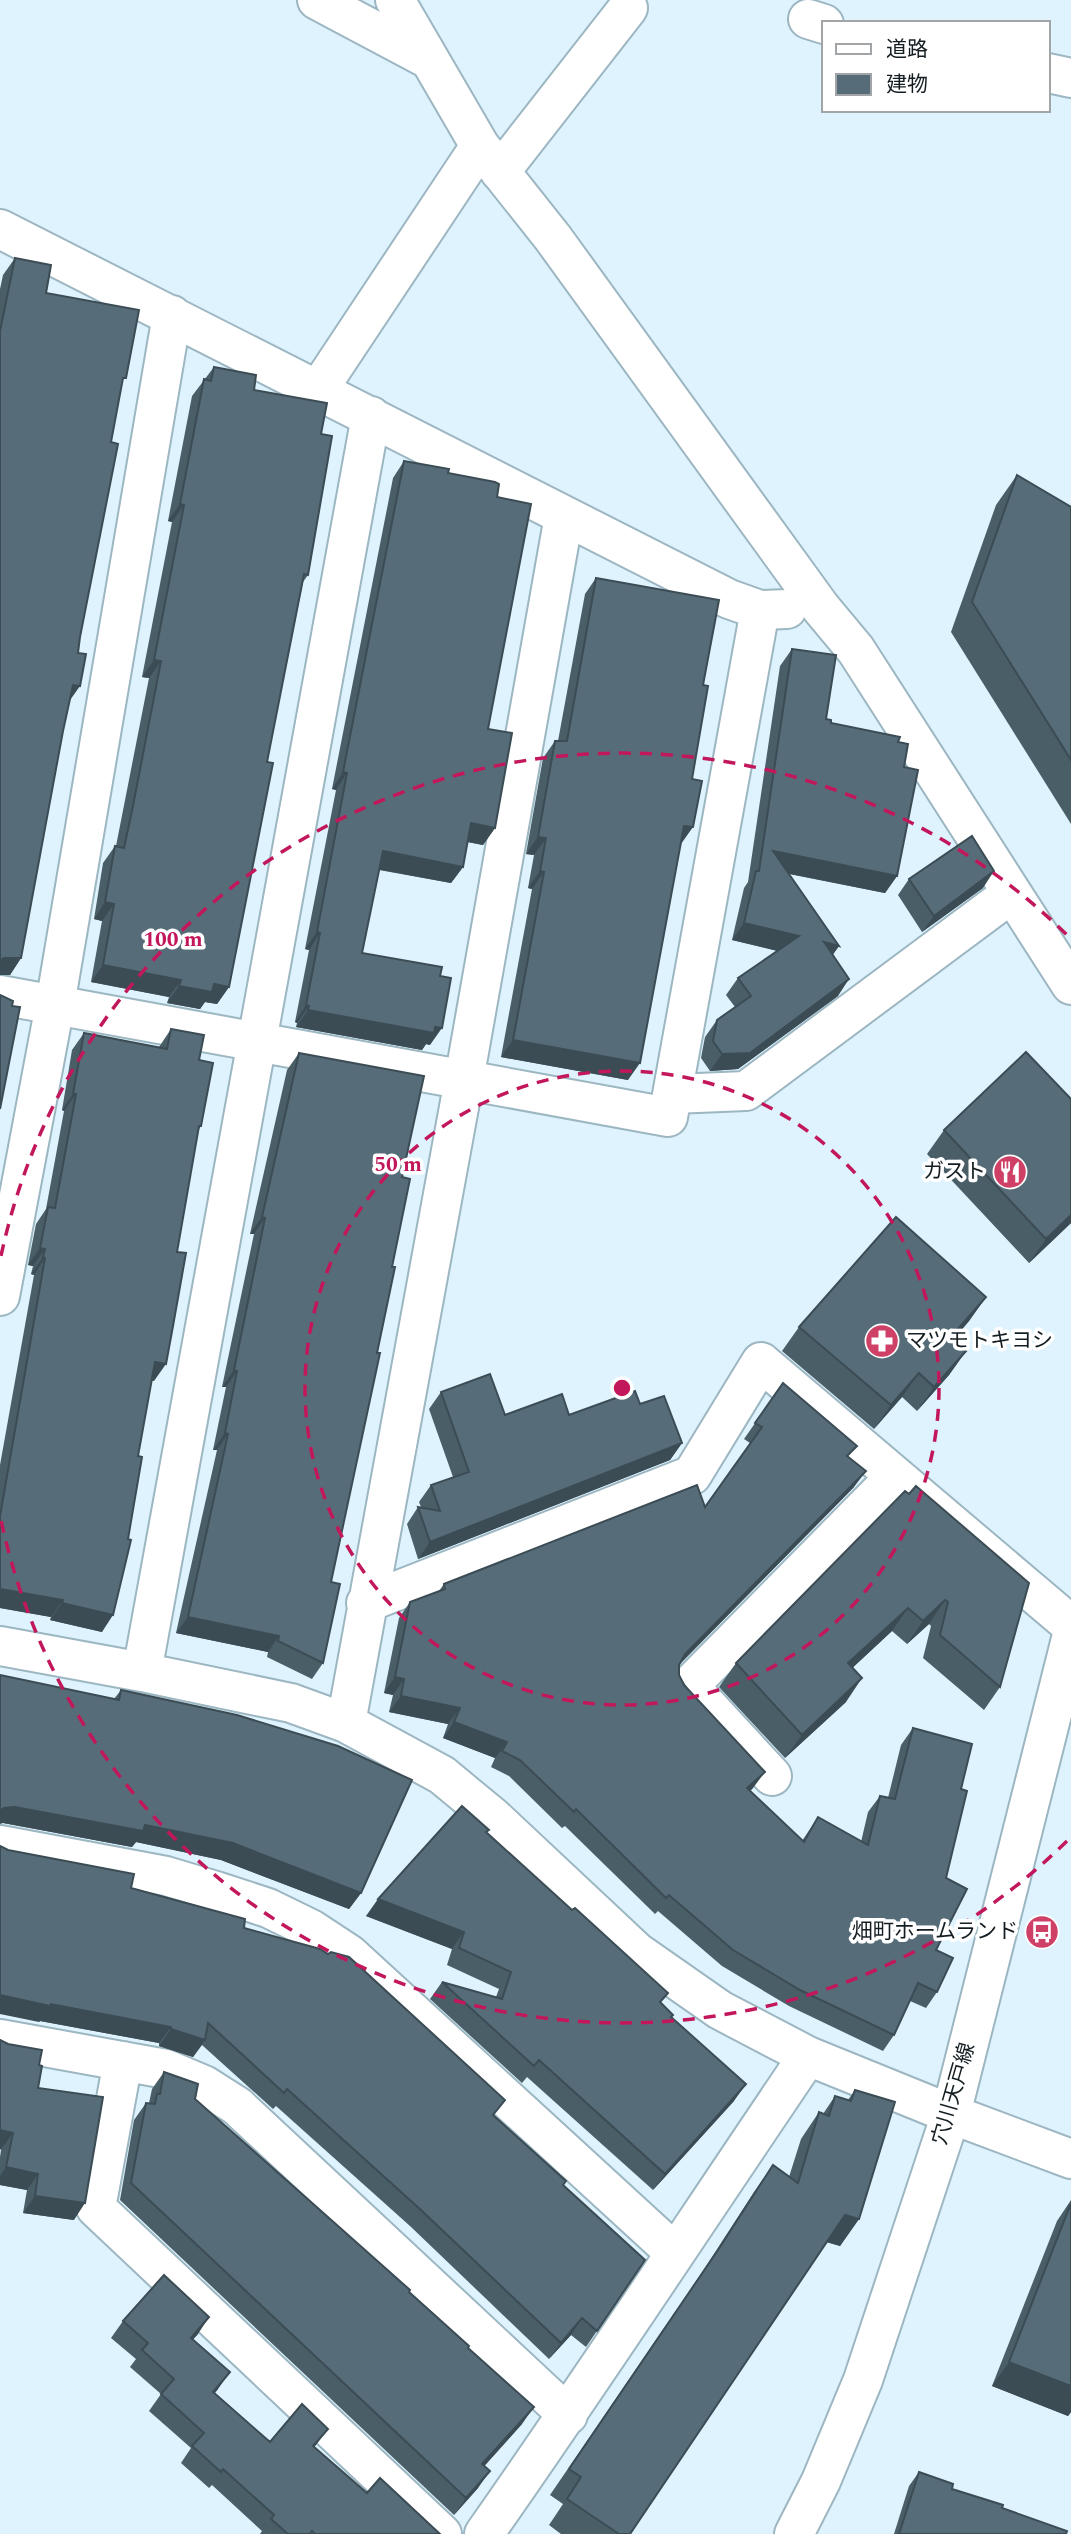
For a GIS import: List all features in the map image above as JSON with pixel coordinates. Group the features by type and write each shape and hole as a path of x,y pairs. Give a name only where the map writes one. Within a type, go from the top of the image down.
{"street":[{"path":"317,0 428,59"},
{"path":"395,0 490,159 576,270 821,608 856,650 1071,985"},
{"path":"318,390 490,159 628,8"},
{"path":"1050,73 1071,78"},
{"path":"0,229 729,599 760,610 821,608"},
{"path":"0,1296 55,1005 172,315"},
{"path":"142,1672 371,416"},
{"path":"346,1723 564,516"},
{"path":"0,995 668,1117 760,610"},
{"path":"673,1094 746,1091 1012,893"},
{"path":"366,1603 692,1475 761,1362 1071,1625"},
{"path":"772,1776 689,1686 895,1477"},
{"name":"穴川天戸線","path":"794,2534 821,2481 863,2380 951,2114 1071,1639"},
{"path":"0,1646 291,1703 346,1723 442,1774 494,1818 637,1952 720,2010 808,2056 1071,2159"},
{"path":"0,1845 166,1876 268,1908 312,1929 349,1954 674,2252"},
{"path":"0,2039 166,2069 204,2085 237,2106 568,2415"},
{"path":"484,2534 568,2415 674,2252 808,2056"},
{"path":"123,2061 96,2208 442,2534"}],"building":[{"path":"15,258 51,265 46,293 139,310 111,442 118,444 80,637 78,653 86,654 80,686 73,685 63,731 21,958 4,958 0,961 0,331"},
{"path":"214,367 256,375 254,390 327,403 321,434 332,436 308,575 304,574 267,762 273,763 229,987 214,984 212,992 179,986 181,980 103,965 114,904 105,902 115,846 124,848 133,806 161,661 154,660 184,505 180,504 204,379 211,381"},
{"path":"404,461 449,469 448,473 495,482 499,484 497,497 531,504 488,729 512,733 495,828 471,823 463,867 383,851 362,953 442,967 440,976 451,978 442,1028 435,1027 434,1033 308,1010 309,1006 306,1005 347,773 343,772"},
{"path":"1017,475 1071,507 1071,760 972,602"},
{"path":"596,578 719,600 703,685 708,686 692,779 702,781 693,827 684,826 640,1063 513,1040 544,872 540,871 546,838 538,837 555,741 567,741"},
{"path":"792,649 836,655 826,719 831,720 831,723 900,737 898,742 908,744 904,767 918,770 897,876 773,851 839,946 824,942 849,979 750,1053 722,1054 713,1041 717,1020 751,996 738,978 799,936 744,923 756,871 759,871"},
{"path":"972,836 994,871 934,916 909,879"},
{"path":"0,995 13,1001 12,1006 20,1007 0,1109"},
{"path":"171,1029 204,1035 199,1060 213,1063 177,1252 186,1253 173,1326 166,1364 155,1362 138,1456 142,1457 128,1539 131,1540 113,1615 62,1603 63,1600 0,1589 0,1516 45,1258 45,1249 40,1248 48,1207 55,1208 84,1033 167,1049"},
{"path":"1026,1052 1071,1099 1071,1215 1046,1239 944,1130"},
{"path":"299,1053 424,1076 402,1177 410,1179 377,1353 380,1353 331,1582 340,1584 323,1663 278,1641 279,1636 188,1617 228,1434 225,1433 237,1371 234,1370 265,1218 262,1217"},
{"path":"896,1217 986,1297 950,1338 966,1351 934,1387 919,1373 891,1405 799,1327"},
{"path":"490,1374 505,1415 562,1394 569,1415 635,1391 640,1404 664,1396 682,1443 430,1542 418,1507 440,1511 431,1485 469,1472 441,1392"},
{"path":"783,1383 857,1446 847,1456 866,1471 685,1654 679,1665 679,1675 684,1685 765,1772 747,1788 804,1842 818,1817 868,1845 880,1796 895,1799 913,1728 972,1744 961,1789 967,1791 946,1878 967,1889 936,1950 953,1958 937,1992 918,1983 894,2035 800,1990 733,1950 669,1895 666,1898 576,1809 574,1812 520,1760 502,1751 507,1742 454,1722 460,1708 401,1696 404,1679 395,1677 410,1602 445,1589 444,1584 697,1485 705,1507 762,1427 755,1423"},
{"path":"916,1486 1029,1583 1000,1687 940,1635 948,1602 945,1600 923,1621 908,1608 848,1663 862,1678 802,1735 736,1663 905,1491 909,1494"},
{"path":"0,1675 119,1700 121,1690 237,1715 338,1746 412,1780 361,1893 233,1843 145,1825 143,1831 15,1807 0,1811"},
{"path":"462,1806 489,1830 486,1832 668,1993 660,2002 673,2015 671,2017 746,2084 665,2174 539,2060 534,2066 442,1982 502,1999 511,1972 459,1948 464,1932 378,1899"},
{"path":"0,1846 8,1850 134,1874 131,1888 245,1919 244,1928 320,1949 328,1954 331,1952 349,1957 505,2100 493,2115 566,2181 563,2185 645,2260 597,2331 582,2318 561,2343 421,2210 287,2089 284,2093 208,2023 205,2040 171,2027 0,1995"},
{"path":"0,2040 42,2050 38,2088 103,2097 85,2203 35,2196 38,2174 6,2167 13,2133 0,2130"},
{"path":"164,2072 198,2084 195,2099 410,2290 409,2292 469,2346 468,2348 534,2407 482,2464 490,2471 466,2498 131,2183 146,2103 155,2104 157,2094 160,2094"},
{"path":"855,2090 895,2102 859,2219 845,2215 630,2534 619,2534 567,2499 581,2477 569,2469 773,2165 798,2183 819,2112 829,2116 835,2096 851,2101"},
{"path":"1071,2203 1071,2386 1009,2362"},
{"path":"164,2275 209,2317 191,2338 230,2372 213,2392 270,2442 302,2404 328,2429 313,2446 367,2493 380,2478 440,2534 315,2534 312,2531 310,2534 288,2534 271,2519 274,2515 223,2469 221,2472 192,2446 204,2433 161,2394 174,2379 142,2350 148,2343 123,2321"},
{"path":"919,2472 953,2484 952,2489 1003,2505 1002,2508 1067,2531 1066,2534 899,2534"}],"place":[{"name":"ガスト","path":"1010,1172"},
{"name":"マツモトキヨシ","path":"882,1341"},
{"name":"畑町ホームランド","path":"1042,1932"}]}
